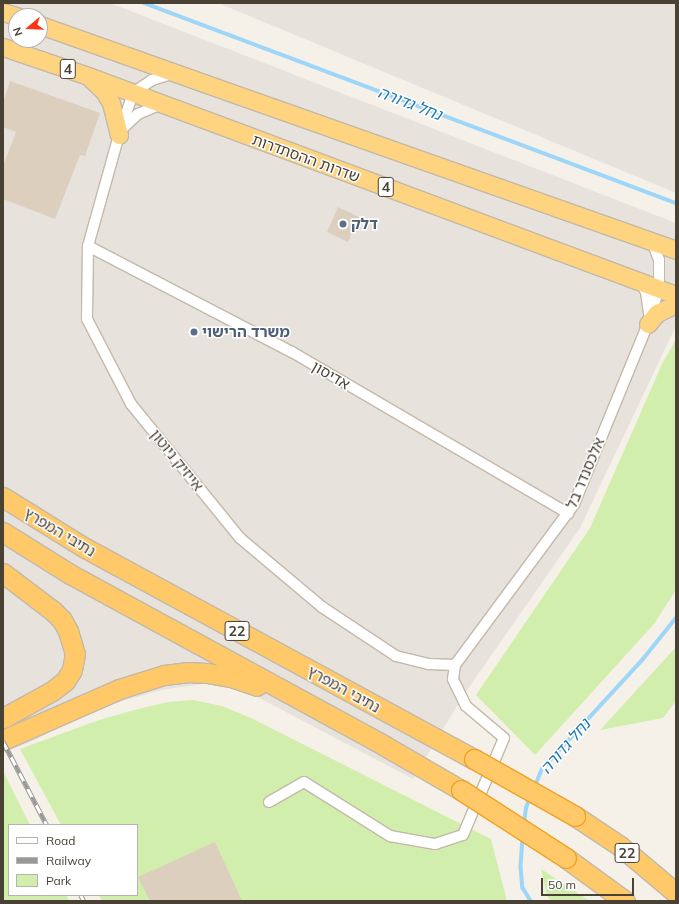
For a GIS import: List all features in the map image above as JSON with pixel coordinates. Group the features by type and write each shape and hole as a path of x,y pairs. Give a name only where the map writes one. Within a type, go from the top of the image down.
{"highway":[{"name":"4","path":"48,28 676,250"},
{"name":"שדרות ההסתדרות","path":"3,47 88,76 676,295"},
{"path":"88,76 104,91 111,102 119,135"},
{"path":"648,324 657,313 676,304"},
{"name":"נתיבי המפרץ","path":"3,497 85,548 576,816 620,846 676,893"},
{"name":"נתיבי המפרץ","path":"3,532 70,574 385,746 461,790 566,858 625,901"},
{"path":"3,573 53,611 62,620 70,637 75,654 72,670 65,681 52,691 3,718"},
{"path":"3,740 119,689 164,675 187,672 234,678 262,688 385,746"}],"street":[{"path":"133,94 152,80 176,73"},
{"name":"אייזיק ניוטון","path":"133,94 119,135 88,246 87,319 132,404 240,538 322,607 396,656 429,664 455,665"},
{"name":"אייזיק ניוטון","path":"119,135 125,125 132,118 143,111 162,104"},
{"name":"אלכסנדר בל","path":"455,665 568,513 648,324 659,288 660,260 652,241"},
{"name":"אדיסון","path":"88,246 292,352 568,513"},
{"name":"אלכסנדר בל","path":"639,281 647,295 649,311 648,324"},
{"path":"268,802 304,782 390,836 435,844 463,834 504,738 466,706 453,679 455,665"}],"shaded area":[{"path":"3,3 110,3 676,223 676,326 580,528 463,696 413,779 246,691 210,683 161,690 95,709 35,740 3,753"},
{"path":"218,3 676,3 676,193"}],"green space":[{"path":"676,339 676,590 654,624 535,755 476,695 590,528 662,364"},
{"path":"676,647 676,701 663,718 600,730"},
{"path":"193,700 222,706 251,718 491,839 507,901 102,901 100,896 138,896 138,824 60,824 20,749 99,720 168,702"},
{"path":"3,771 30,824 8,824 8,896 66,896 69,901 3,901"},
{"path":"541,869 590,901 551,901 547,896"}],"building":[{"path":"10,81 100,113 85,156 80,155 55,219 3,199 3,166 16,132 3,127 3,103"},
{"name":"דלק","path":"338,207 359,217 348,242 327,232"},
{"path":"215,842 242,901 150,901 138,877"}],"waterway":[{"name":"נחל גדורה","path":"144,3 676,203"},
{"name":"נחל גדורה","path":"535,786 542,769 643,659 676,618"},
{"name":"נחל גדורה","path":"524,824 526,808 530,797"},
{"name":"נחל גדורה","path":"523,838 521,867 523,888 531,901"}],"railway":[{"path":"3,741 46,824"},
{"path":"82,896 84,901"}],"place":[{"name":"דלק","path":"343,224"},
{"name":"משרד הרישוי","path":"194,332"}]}
